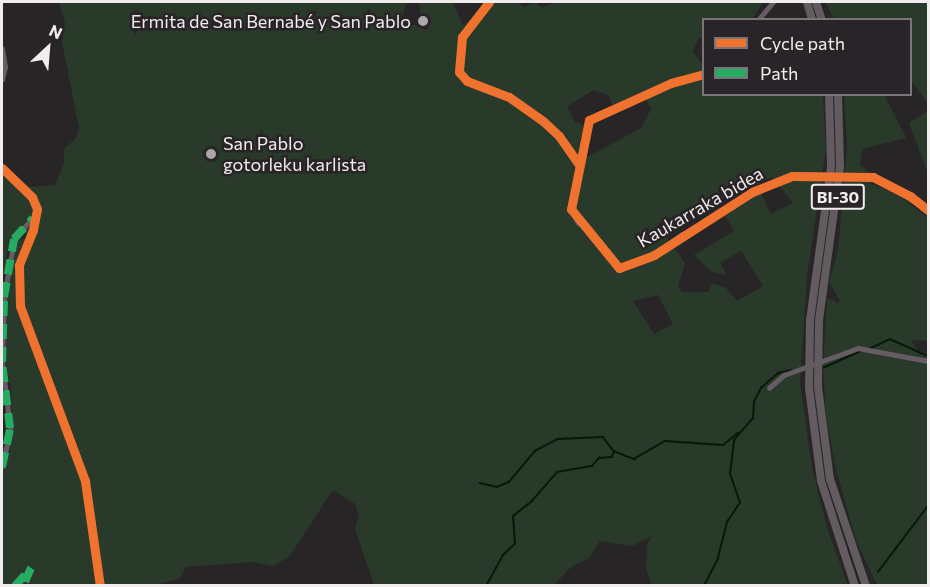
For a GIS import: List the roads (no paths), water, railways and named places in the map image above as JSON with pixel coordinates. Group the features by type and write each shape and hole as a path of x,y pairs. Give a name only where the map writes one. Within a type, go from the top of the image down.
{"highway":[{"path":"807,2 811,18"},
{"path":"816,2 821,18"},
{"name":"BI-30","path":"829,96 831,177 817,298 818,437 829,511 855,585"},
{"name":"BI-30","path":"817,298 840,177 838,96"},
{"name":"BI-30","path":"818,437 838,509 866,585"}],"street":[{"path":"489,2 462,37 458,66 462,77 509,97 543,121 559,136 579,165"},
{"path":"760,18 773,2"},
{"path":"2,49 4,62 2,80"},
{"name":"Kaukarraka bidea","path":"702,75 671,83 593,117 586,128 573,216 602,242 619,268 654,255 752,192 804,174 867,176 895,187 928,210"},
{"path":"2,168 32,197 37,209 26,234 17,273 20,306 83,474 100,585"},
{"path":"2,467 10,428 2,362 3,302 14,239 26,234"},
{"path":"769,388 784,375 858,348 928,361"}],"waterway":[{"path":"871,348 890,339 928,356"},
{"path":"823,368 863,350"},
{"path":"704,586 718,558 727,522 740,503 730,474 734,440 753,418 754,402 761,388 778,373 792,370"},
{"path":"486,586 503,555 515,544 513,516 532,501 557,472 592,466 599,458 612,457 614,451 634,459 665,441 723,445 738,433"},
{"path":"480,483 497,487 509,482 535,451 558,439 603,437 613,450"},
{"path":"878,572 928,506"}],"place":[{"name":"Ermita de San Bernabé y San Pablo","path":"423,21"},
{"name":"San Pablo gotorleku karlista","path":"211,154"}]}
